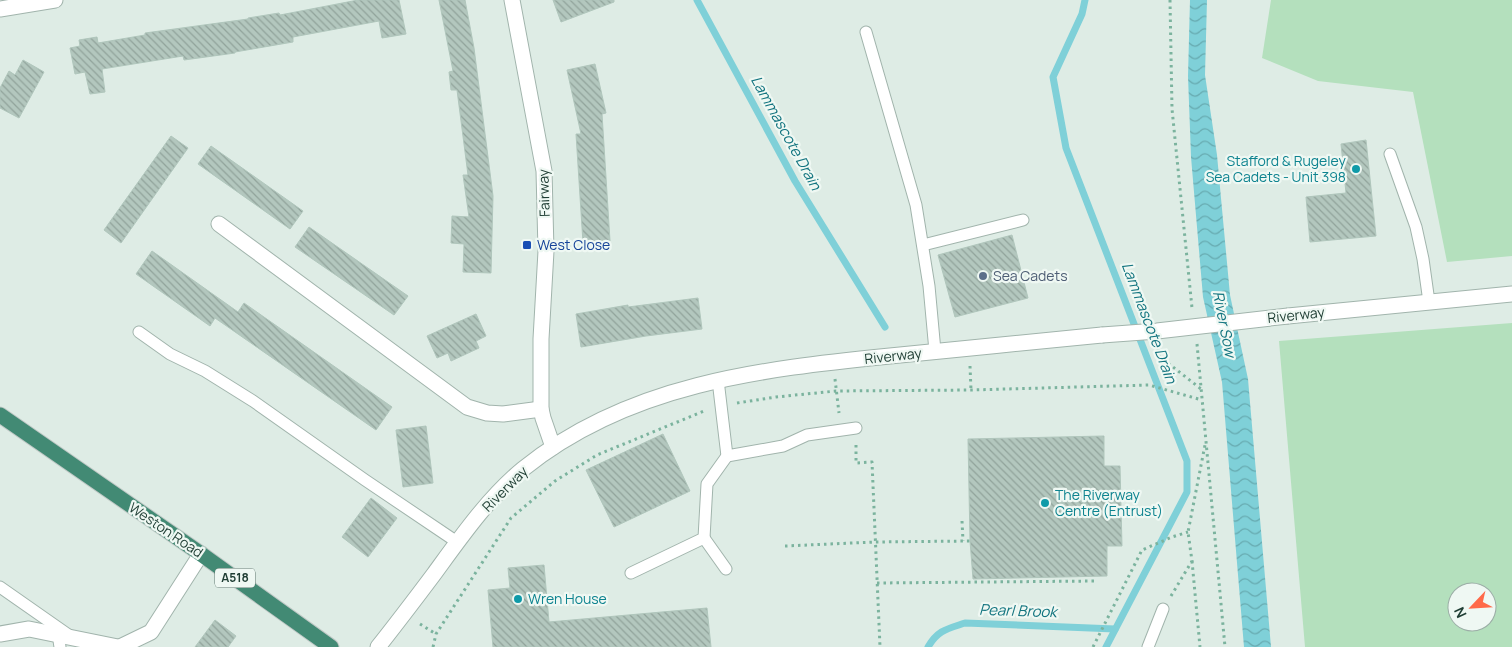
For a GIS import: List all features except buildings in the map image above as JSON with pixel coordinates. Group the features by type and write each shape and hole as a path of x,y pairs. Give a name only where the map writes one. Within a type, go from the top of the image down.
{"highway":[{"name":"Weston Road","path":"0,415 201,554 331,647"}],"street":[{"path":"0,9 55,0"},
{"name":"Fairway","path":"512,0 544,170 546,251 541,339 541,409 553,447"},
{"path":"219,224 467,407 487,413 503,414 541,409"},
{"name":"Riverway","path":"378,647 457,542 490,502 522,469 553,447 607,416 676,391 718,380 834,362 1512,294"},
{"path":"0,634 29,629 63,639 119,647 151,632 201,554"}],"lane":[{"path":"866,32 916,206 929,286 935,351"},
{"path":"1390,154 1416,227 1429,302"},
{"path":"923,245 1024,220"},
{"path":"139,332 170,354 205,371 253,401 457,542"},
{"path":"718,380 727,456 707,484 704,538 726,569"},
{"path":"727,456 783,446 807,435 850,429"},
{"path":"631,574 704,538"},
{"path":"0,587 63,639"},
{"path":"1148,647 1162,609"}],"path":[{"path":"1170,0 1172,109 1193,312"},
{"path":"1157,331 1159,356 1202,389"},
{"path":"1196,341 1225,647"},
{"path":"834,362 838,410 850,429 856,445 856,463 872,462 880,647"},
{"path":"434,647 436,634 511,518 555,481 597,455 708,409 776,397 836,391 971,390 1149,385 1202,400"},
{"path":"1200,647 1188,532 1206,440"},
{"path":"962,521 963,541"},
{"path":"1093,647 1142,550 1188,532"},
{"path":"785,546 875,542 970,541"},
{"path":"1162,609 1192,561"},
{"path":"877,583 1096,581"}],"green space":[{"path":"1271,0 1512,0 1512,256 1447,262 1413,92 1318,81 1262,58"},
{"path":"1512,323 1512,647 1305,647 1279,341"}],"water":[{"name":"River Sow","path":"1190,0 1207,0 1205,75 1217,155 1230,295 1248,379 1271,647 1244,647 1222,382 1203,297 1191,157 1188,76"}],"waterway":[{"name":"Lammascote Drain","path":"697,0 795,181 885,327"},
{"name":"Lammascote Drain","path":"1085,0 1082,14 1053,77 1066,148 1187,461 1187,492 1106,647"},
{"name":"Pearl Brook","path":"928,647 939,634 965,623 1115,629"}],"place":[{"name":"Stafford & Rugeley Sea Cadets - Unit 398","path":"1356,169"},
{"name":"West Close","path":"527,245"},
{"name":"Sea Cadets","path":"983,276"},
{"name":"The Riverway Centre (Entrust)","path":"1045,503"},
{"name":"Wren House","path":"518,599"}]}
